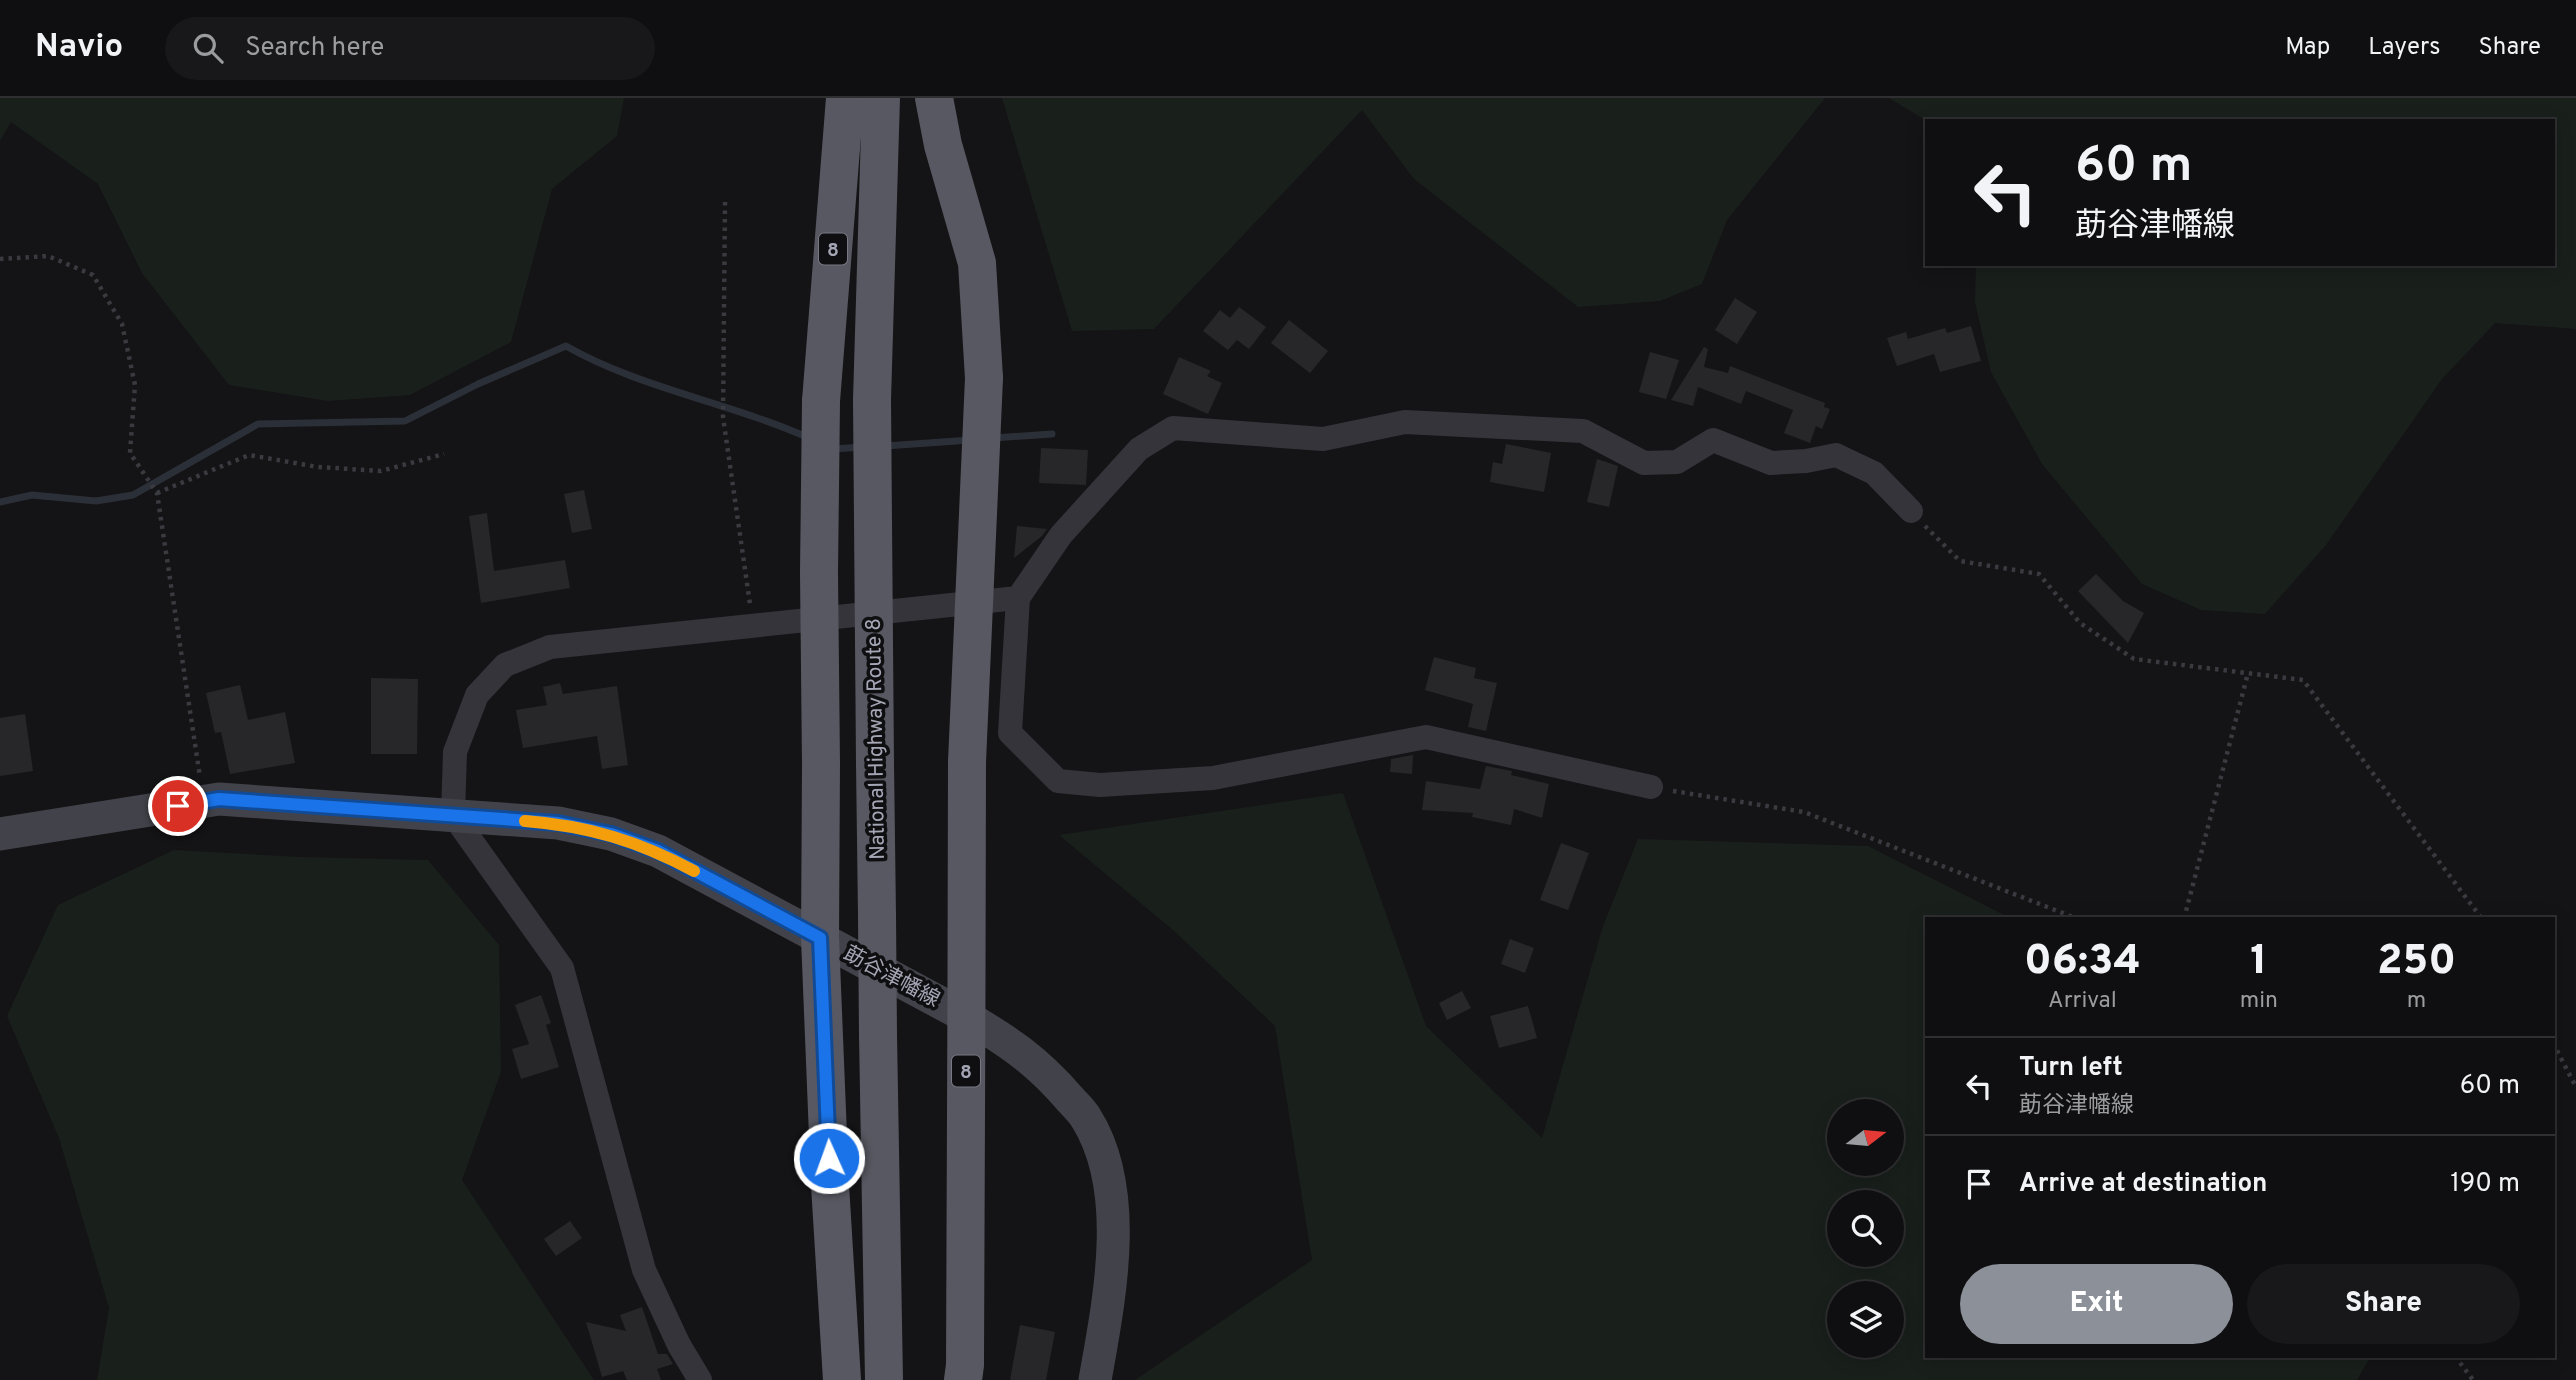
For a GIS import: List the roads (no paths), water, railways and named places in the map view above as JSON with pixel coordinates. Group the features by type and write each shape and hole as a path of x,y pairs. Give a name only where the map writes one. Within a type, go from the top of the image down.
{"highway":[{"name":"8","path":"842,1380 830,1185 820,938 819,573 821,401 845,98"},
{"name":"National Highway Route 8","path":"881,98 872,400 884,1380"},
{"name":"8","path":"934,98 943,145 976,263 984,378 967,762 967,1112 963,1380"}],"main road":[{"name":"莇谷津幡線","path":"0,834 219,799 558,823 611,834 658,851 1011,1043 1050,1076 1086,1118 1102,1153 1110,1183 1113,1245 1107,1315 1095,1380"}],"street":[{"path":"1651,788 1426,737 1213,778 1100,785 1058,781 1010,733 1018,598 1070,525 1139,449 1173,428 1323,439 1405,422 1583,431 1644,463 1677,462 1713,440 1771,463 1806,461 1836,455 1874,473 1911,512"},
{"path":"700,1380 679,1345 644,1270 562,968 453,815 456,752 477,695 505,665 550,647 1018,598"}],"waterway":[{"path":"0,502 32,495 96,501 133,495 258,424 405,421 478,384 566,346 624,373 809,438"},
{"path":"993,438 1052,434"},
{"path":"885,446 971,440"},
{"path":"833,449 863,447"}]}
